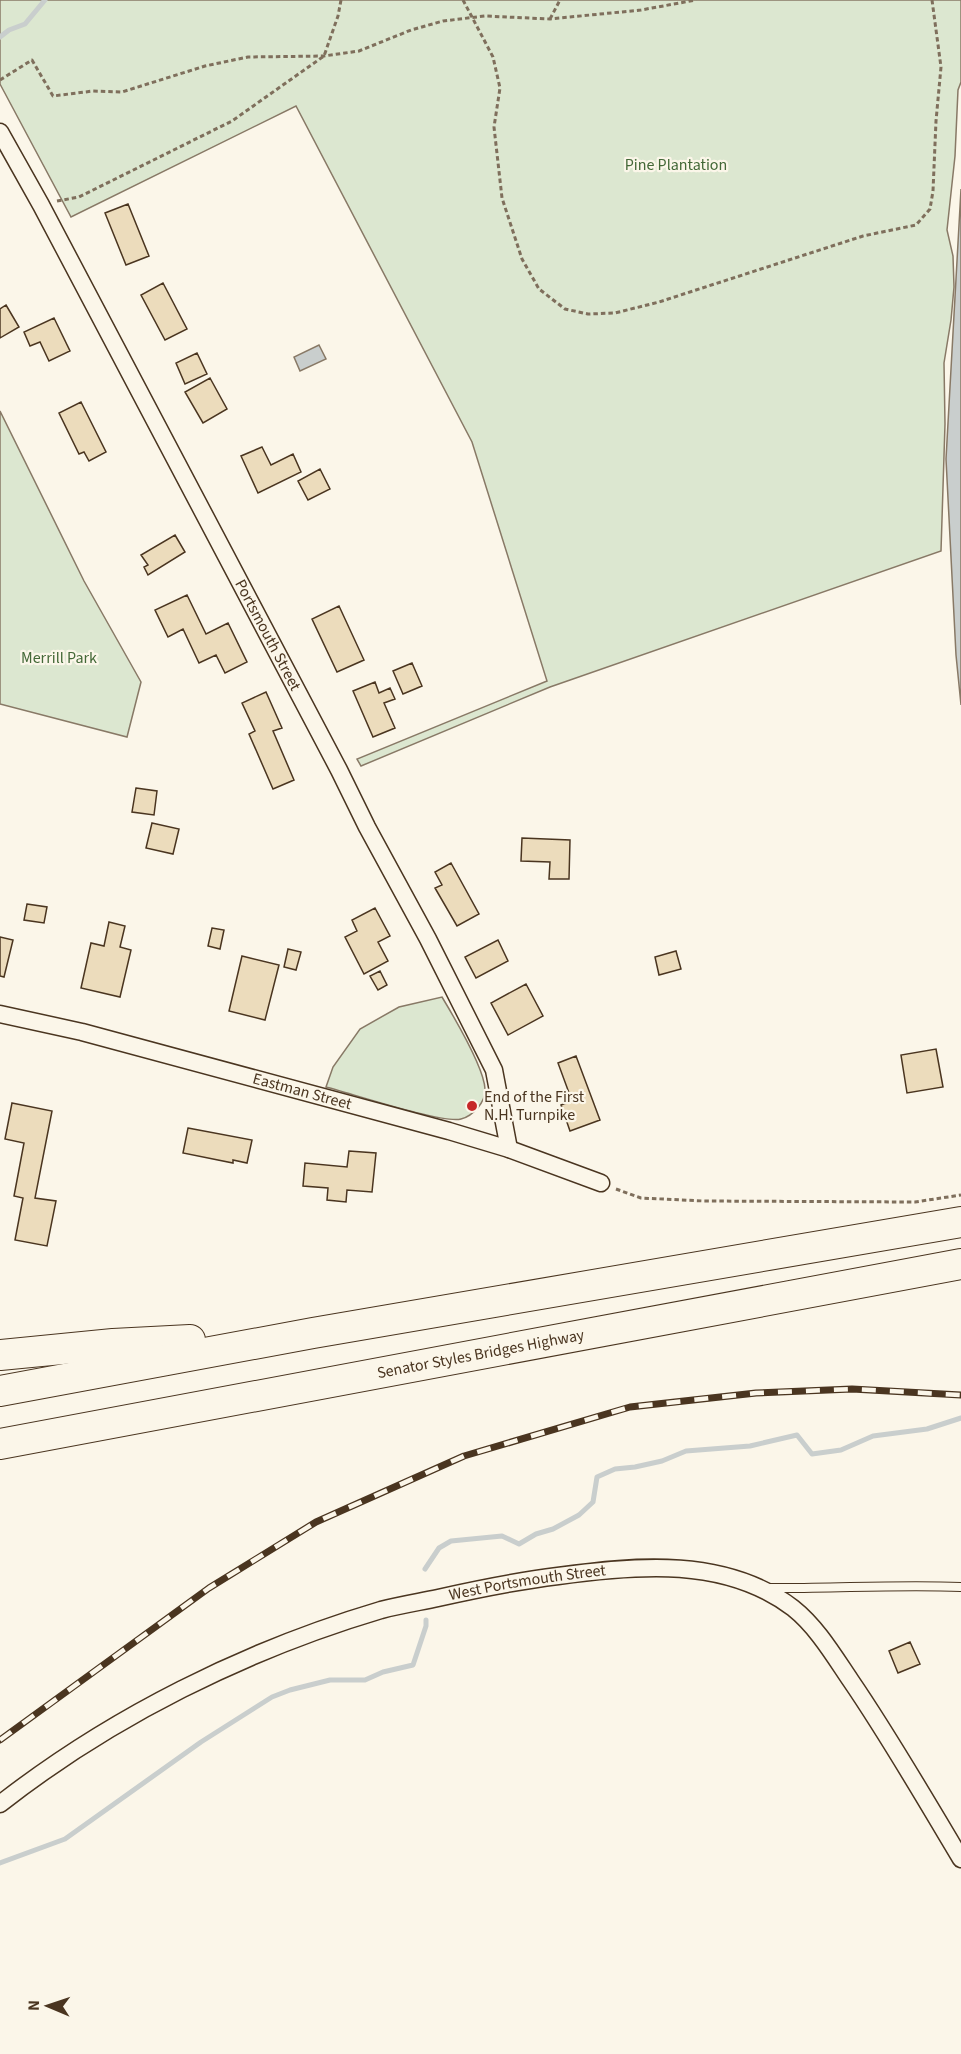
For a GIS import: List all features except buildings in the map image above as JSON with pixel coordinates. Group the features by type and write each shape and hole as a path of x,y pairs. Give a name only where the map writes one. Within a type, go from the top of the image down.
{"highway":[{"path":"0,1391 313,1333 961,1222"},
{"name":"Senator Styles Bridges Highway","path":"0,1444 961,1264"},
{"path":"0,1355 114,1344 313,1333"}],"street":[{"name":"Portsmouth Street","path":"0,132 41,205 339,770 366,827 428,939 494,1070 509,1149"},
{"name":"Eastman Street","path":"0,1014 82,1032 509,1149 601,1183"},
{"name":"West Portsmouth Street","path":"0,1804 95,1737 206,1677 303,1636 383,1610 508,1583 591,1571 634,1568 697,1569 718,1573 758,1587 794,1609 823,1639 870,1708 961,1859"}],"lane":[{"path":"758,1587 814,1588 907,1584 961,1587"}],"path":[{"path":"41,205 79,197 222,126 324,56 341,0"},
{"path":"463,0 492,57 501,88 494,127 502,198 522,259 539,289 565,309 588,314 606,313 659,302 862,236 916,225 930,209 933,191 941,67 932,0"},
{"path":"550,19 560,0"},
{"path":"0,80 32,60 53,96 93,91 122,92 206,66 248,57 324,56 359,51 411,30 442,21 472,17 550,19 640,10 696,0"},
{"path":"601,1183 641,1198 704,1201 915,1202 961,1195"}],"green space":[{"name":"Pine Plantation","path":"0,0 961,0 961,82 958,90 955,156 947,230 953,256 954,287 944,363 945,424 941,551 550,687 361,766 357,759 547,681 472,442 296,106 71,217 0,84"},
{"name":"Merrill Park","path":"0,411 84,581 141,682 127,737 0,704"},
{"path":"442,997 468,1042 483,1080 485,1094 478,1108 470,1115 461,1119 436,1117 326,1087 333,1067 360,1029 399,1007"}],"shaded area":[{"path":"961,189 961,705 956,655 946,459"},
{"path":"319,345 326,359 300,371 294,357"}],"waterway":[{"path":"0,37 9,30 25,24 45,0"},
{"path":"425,1569 439,1548 451,1541 502,1536 519,1544 536,1534 553,1529 579,1515 593,1502 597,1477 615,1469 662,1461 686,1451 750,1446 797,1435 812,1454 841,1450 873,1436 927,1429 961,1418"},
{"path":"0,1863 65,1839 201,1742 272,1697 330,1680 365,1680 383,1672 413,1665 426,1620"}],"railway":[{"path":"0,1740 209,1588 316,1522 464,1456 630,1407 756,1393 852,1389 961,1395"}],"place":[{"name":"End of the First N.H. Turnpike","path":"472,1106"}]}
